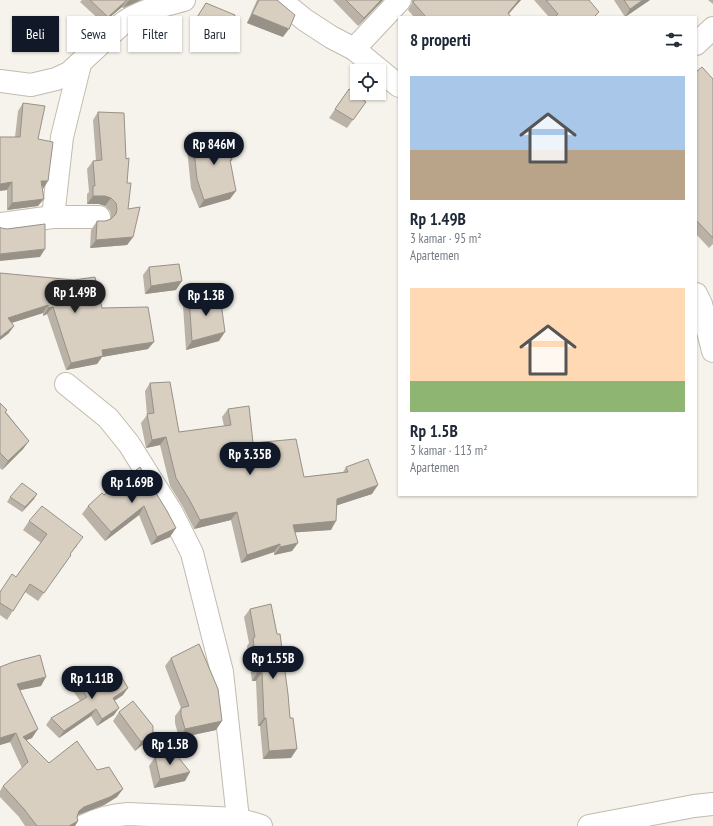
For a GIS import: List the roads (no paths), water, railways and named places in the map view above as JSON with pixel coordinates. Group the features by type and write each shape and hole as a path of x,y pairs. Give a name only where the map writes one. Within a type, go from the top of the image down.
{"street":[{"path":"0,81 30,85 56,79 69,74 123,23 132,17 149,9 184,0"},
{"path":"280,0 305,20 331,37 354,49 398,85"},
{"path":"354,49 400,0"},
{"path":"697,43 713,28"},
{"path":"53,217 62,137 80,64"},
{"path":"0,224 53,217 99,217"},
{"path":"697,296 701,304 713,351"},
{"path":"66,384 108,418 130,444 172,513 192,553 222,672 238,819"},
{"path":"589,826 694,806 713,804"},
{"path":"84,826 102,818 122,815 238,819 260,826"}]}
